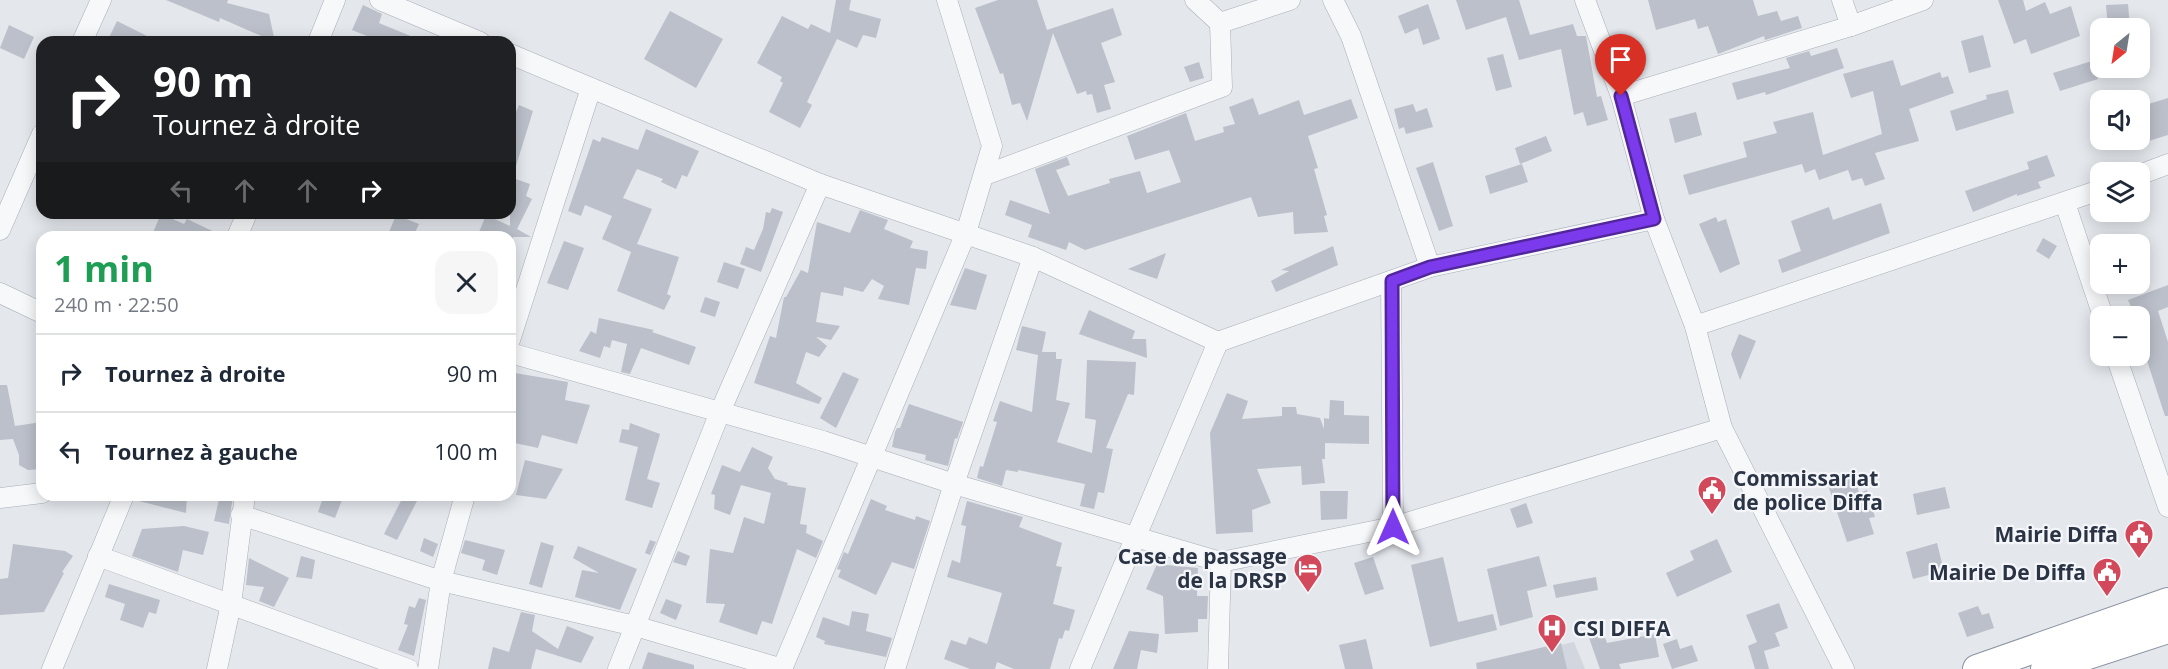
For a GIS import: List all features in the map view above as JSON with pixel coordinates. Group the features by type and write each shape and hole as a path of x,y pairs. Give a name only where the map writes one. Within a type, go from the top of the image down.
{"highway":[{"path":"1977,669 2168,602"},
{"path":"2045,669 2168,628"}],"street":[{"path":"85,36 101,0"},
{"path":"320,36 335,0"},
{"path":"380,0 466,36"},
{"path":"241,514 441,581 634,626 783,669 966,233 985,175 992,146 947,0"},
{"path":"985,175 1222,87 1220,23 1195,0"},
{"path":"1220,23 1290,0"},
{"path":"1333,0 1351,36 1430,267"},
{"path":"1585,0 1621,96 1654,219 1695,326 1722,428 1844,669"},
{"path":"1842,0 1851,26"},
{"path":"1621,96 1851,26 1923,0"},
{"path":"516,57 820,184 1033,257 1218,342 1430,267 1654,219"},
{"path":"516,321 591,88"},
{"path":"0,230 36,148"},
{"path":"2150,171 2168,164"},
{"path":"618,669 720,412 820,184"},
{"path":"1695,326 2090,193"},
{"path":"2065,203 2100,306"},
{"path":"895,669 954,484 1033,257"},
{"path":"1392,281 1393,527"},
{"path":"0,293 36,310"},
{"path":"1080,669 1218,342"},
{"path":"516,355 720,412 954,484 1221,562 1393,527 1722,428"},
{"path":"2119,366 2168,507"},
{"path":"0,498 36,494"},
{"path":"52,669 121,501"},
{"path":"217,669 231,604 244,501"},
{"path":"428,669 441,581 463,501"},
{"path":"98,556 408,669"},
{"path":"1218,669 1221,562"}],"shaded area":[{"name":"CSI DIFFA","path":"1574,642 1585,669 1478,669 1476,664"}],"building":[{"path":"166,0 228,0 227,3 269,14 274,36 261,36 220,18 219,22"},
{"path":"836,0 851,0 849,10 881,19 876,38 863,35 857,48 837,39 807,102 812,105 800,128 769,112 783,83 780,81 782,77 757,63 782,16 808,29 811,24 830,33"},
{"path":"998,0 1037,0 1047,30 1113,8 1122,35 1101,43 1115,82 1104,85 1111,109 1097,113 1092,94 1087,95 1086,91 1077,94 1053,33 1027,121 1020,103 1012,105 1003,73 1000,74 975,8"},
{"path":"1456,0 1519,0 1530,35 1573,24 1577,36 1586,36 1597,97 1601,96 1608,120 1587,126 1583,112 1574,115 1561,49 1519,60 1506,17 1466,30"},
{"path":"1648,0 1753,0 1758,16 1777,11 1781,21 1798,16 1802,28 1765,40 1764,36 1718,54 1708,26 1698,29 1695,19 1656,30"},
{"path":"1998,0 2023,0 2026,11 2045,2 2050,14 2071,6 2080,36 2031,54 2026,39 2014,44"},
{"path":"1428,4 1440,39 1423,45 1418,28 1405,34 1398,16"},
{"path":"2128,4 2129,18 2107,18 2106,5"},
{"path":"363,5 382,14 379,23 410,36 367,36 352,30"},
{"path":"670,11 723,39 696,88 644,59"},
{"path":"117,21 147,36 110,36"},
{"path":"9,25 34,37 24,59 0,48"},
{"path":"1983,35 1991,67 1969,73 1961,41"},
{"path":"1837,48 1844,68 1766,95 1765,92 1737,100 1732,83 1790,68 1786,58 1809,51 1811,56"},
{"path":"1503,54 1512,87 1496,91 1487,58"},
{"path":"1893,60 1901,86 1940,72 1942,78 1948,76 1954,93 1909,109 1919,141 1875,153 1885,179 1865,186 1862,178 1852,181 1848,170 1819,180 1815,169 1805,173 1802,164 1689,195 1683,175 1747,157 1743,142 1777,133 1773,122 1813,112 1823,155 1882,134 1873,91 1851,98 1843,74"},
{"path":"1199,62 1204,78 1190,82 1184,67"},
{"path":"2090,62 2090,78 2098,79 2060,91 2053,73"},
{"path":"2008,90 2014,113 1956,131 1950,111 1987,99 1986,95"},
{"path":"1253,98 1259,115 1299,100 1304,115 1351,99 1358,118 1308,136 1318,168 1314,169 1327,215 1324,216 1328,232 1294,234 1293,212 1258,217 1251,197 1085,250 1069,242 1066,250 1028,237 1032,225 1005,215 1010,200 1050,214 1035,169 1067,157 1070,165 1056,170 1068,196 1110,183 1109,179 1140,171 1147,193 1181,182 1169,150 1135,160 1127,136 1186,113 1195,141 1224,132 1223,127 1235,124 1229,107"},
{"path":"2168,98 2168,135 2150,141 2150,104"},
{"path":"1413,104 1416,112 1427,108 1433,127 1406,134 1404,127 1399,129 1394,109"},
{"path":"519,105 533,111 516,166 516,112"},
{"path":"1696,112 1702,135 1675,143 1669,119"},
{"path":"646,129 699,151 687,177 682,175 676,189 661,182 663,179 637,169 623,198 652,209 637,244 679,257 667,294 671,296 664,310 617,291 631,252 602,239 612,216 585,205 581,216 568,211 593,139 600,142 602,137 638,150"},
{"path":"1546,136 1552,151 1520,164 1515,148"},
{"path":"2047,155 2055,176 2038,182 2041,188 2017,196 2017,194 1973,212 1965,191 2029,169 2027,162"},
{"path":"1433,162 1453,226 1439,231 1416,168"},
{"path":"1522,164 1528,182 1490,194 1485,176"},
{"path":"516,179 530,184 526,196 532,199 517,229 531,237 516,237 516,231 479,231 484,219 495,219 510,226 510,219 516,219"},
{"path":"1881,203 1890,233 1782,273 1778,260 1801,251 1791,221 1829,207 1833,220"},
{"path":"772,208 783,212 761,272 740,264 746,247 754,250 763,229 766,212 770,213"},
{"path":"860,210 888,220 884,229 913,241 910,248 928,251 926,269 916,268 909,305 878,299 884,286 872,279 863,292 844,287 843,296 821,292 816,322 840,326 831,340 816,337 827,346 819,357 806,352 796,383 822,398 819,404 754,383 770,336 776,338 784,297 801,270 808,273 817,222 850,233"},
{"path":"1716,217 1718,222 1726,219 1740,264 1720,273 1699,224"},
{"path":"159,219 172,219 184,224 187,219 212,231 154,231"},
{"path":"394,219 406,219 419,224 416,231 389,231"},
{"path":"2043,238 2057,246 2049,259 2036,251"},
{"path":"564,241 584,248 568,290 547,283"},
{"path":"1333,246 1338,265 1276,292 1271,281 1289,271 1281,270"},
{"path":"1166,253 1157,279 1128,269"},
{"path":"724,262 745,269 738,289 717,282"},
{"path":"965,268 987,275 976,310 950,305"},
{"path":"2168,285 2168,307 2158,311 2168,342 2168,416 2165,416 2149,366 2150,306 2131,306 2128,300 2150,294 2150,292"},
{"path":"705,297 720,302 715,317 700,312"},
{"path":"1089,310 1135,331 1132,339 1146,339 1147,358 1079,334"},
{"path":"599,318 654,330 652,332 696,347 689,365 641,348 630,374 621,372 627,344 612,340 610,348 604,346 600,358 579,351 591,331 596,334"},
{"path":"1022,326 1046,332 1042,352 1056,352 1056,359 1062,359 1056,400 1070,403 1057,442 1092,453 1096,420 1085,418 1087,360 1136,362 1134,395 1128,394 1106,448 1113,449 1104,493 1098,492 1094,509 1080,506 1085,484 1018,470 1018,472 1006,470 1002,486 977,478 980,466 983,467 997,422 993,421 1000,401 1032,412 1038,355 1016,350"},
{"path":"1739,334 1756,341 1740,380 1731,354"},
{"path":"843,372 859,379 836,428 820,418"},
{"path":"516,373 568,382 565,400 590,405 577,444 542,435 538,448 516,443"},
{"path":"0,385 7,385 15,426 36,423 36,469 28,470 19,465 19,455 13,439 0,440"},
{"path":"1227,393 1248,401 1242,419 1282,416 1282,407 1296,407 1297,414 1320,418 1324,429 1324,418 1329,419 1330,400 1344,401 1344,415 1369,416 1369,444 1325,443 1325,459 1322,459 1325,483 1302,485 1301,466 1257,469 1271,503 1252,510 1253,532 1216,534 1210,433"},
{"path":"909,404 963,422 957,439 955,438 948,466 925,460 926,455 892,447 895,432 897,428 900,428"},
{"path":"630,423 660,434 647,479 660,483 652,508 625,500 638,447 619,442 622,429 629,430"},
{"path":"752,447 773,457 768,468 775,479 788,483 787,485 806,488 800,524 807,525 806,533 823,541 816,558 797,549 772,624 762,621 757,635 719,622 725,604 706,603 710,549 733,553 744,517 764,524 771,493 741,485 730,515 714,509 715,495 711,494 722,465 740,472"},
{"path":"525,460 563,469 546,499 516,495"},
{"path":"1855,477 1859,493 1867,490 1875,517 1869,518 1874,534 1847,542 1828,485"},
{"path":"1945,487 1950,508 1917,515 1913,494"},
{"path":"1320,491 1348,491 1347,519 1321,520"},
{"path":"871,499 887,506 885,510 915,520 916,516 930,521 914,569 892,562 876,595 838,577 841,570 837,569 844,552 848,554"},
{"path":"139,501 187,501 186,513"},
{"path":"219,501 232,501 229,524 214,521"},
{"path":"322,501 342,501 335,518 318,512"},
{"path":"401,501 417,501 397,540 384,534"},
{"path":"967,501 1023,517 1019,527 1062,543 1056,566 1062,567 1053,604 1075,610 1069,631 1065,630 1062,639 1059,638 1050,669 1014,669 997,662 995,669 970,669 944,659 951,640 966,645 969,637 987,644 1002,593 947,577 952,560 960,563 966,526 961,525"},
{"path":"1526,503 1533,523 1517,528 1510,509"},
{"path":"184,526 209,532 203,555 183,550 178,572 132,556 142,529"},
{"path":"424,538 438,544 433,557 420,551"},
{"path":"1717,539 1732,572 1677,597 1666,573 1694,560 1690,551"},
{"path":"465,540 505,550 497,575 482,570 485,560 461,553"},
{"path":"650,540 656,542 650,555 645,553"},
{"path":"541,542 554,546 542,588 529,584"},
{"path":"1937,543 1944,571 1913,579 1906,552"},
{"path":"13,544 65,551 73,556 62,572 64,573 44,612 0,615 0,579 8,578"},
{"path":"578,546 637,569 620,610 575,597 582,570 599,573 573,558"},
{"path":"678,551 690,556 686,566 673,562"},
{"path":"301,556 315,560 312,579 296,577"},
{"path":"1539,556 1547,586 1527,591 1533,617 1500,626 1487,569"},
{"path":"1373,557 1384,589 1365,595 1354,563"},
{"path":"1443,557 1458,622 1493,614 1497,630 1430,647 1411,565"},
{"path":"249,558 289,578 274,607 259,601 264,587 246,585"},
{"path":"1157,564 1198,568 1197,596 1208,596 1207,619 1198,619 1198,632 1165,634 1163,596 1146,589"},
{"path":"1596,577 1598,590 1556,598 1553,585"},
{"path":"109,584 160,600 156,614 149,612 143,628 120,620 125,604 105,597"},
{"path":"419,598 426,600 414,656 398,650 408,625 404,624 409,606 415,608"},
{"path":"666,599 682,605 676,620 660,613"},
{"path":"1779,603 1788,628 1775,633 1780,646 1764,651 1769,669 1755,669 1748,646 1757,642 1746,615"},
{"path":"1978,606 1982,615 1989,613 1994,628 1967,637 1958,613"},
{"path":"852,611 869,614 866,631 892,638 886,657 824,644 825,641 816,637 823,617 849,626"},
{"path":"521,612 535,615 532,631 558,649 567,626 594,637 581,663 536,649 531,669 488,669 493,647 509,652"},
{"path":"1602,630 1607,643 1655,634 1659,657 1619,664 1621,669 1600,669 1588,635"},
{"path":"1129,631 1159,634 1157,653 1141,650 1137,669 1113,669"},
{"path":"1366,639 1373,669 1345,669 1339,645"},
{"path":"1677,639 1680,649 1692,645 1698,661 1672,669 1663,644"},
{"name":"CSI DIFFA","path":"1561,643 1567,669 1477,669 1476,663"},
{"path":"648,652 694,665 694,669 642,669"}],"place":[{"name":"Commissariat de police Diffa","path":"1712,516"},
{"name":"Mairie Diffa","path":"2139,560"},
{"name":"Case de passage de la DRSP","path":"1308,594"},
{"name":"Mairie De Diffa","path":"2107,598"},
{"name":"CSI DIFFA","path":"1552,654"}],"route":[{"path":"1393,527 1392,281 1430,267 1654,219 1621,96"}]}
